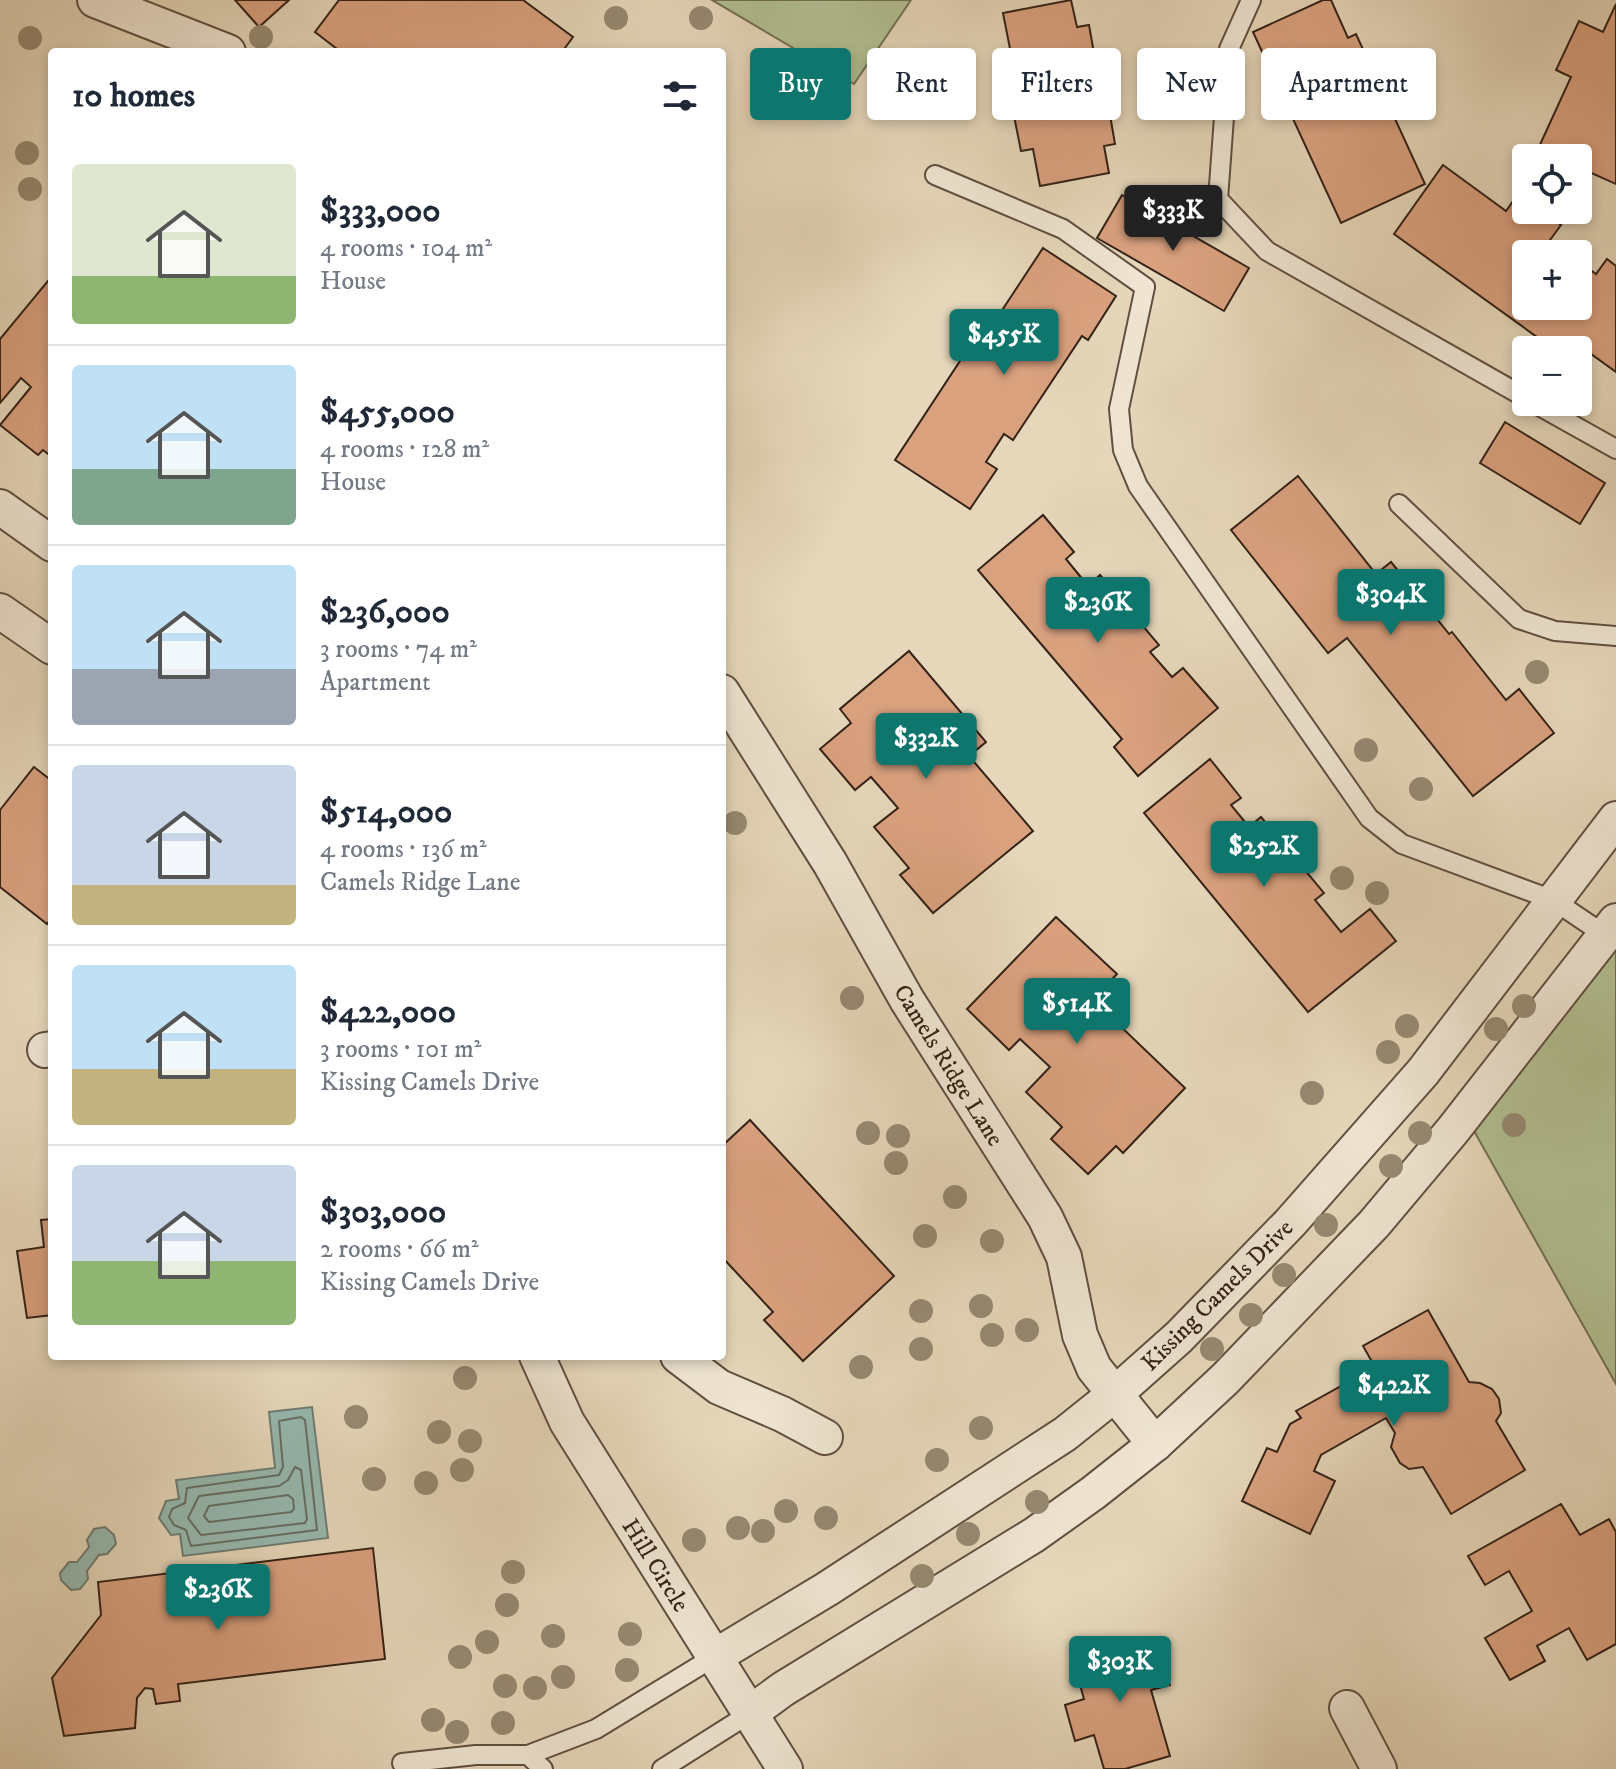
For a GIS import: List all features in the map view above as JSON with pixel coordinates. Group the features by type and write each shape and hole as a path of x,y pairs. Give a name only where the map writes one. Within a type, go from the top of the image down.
{"street":[{"path":"95,0 218,48"},
{"path":"0,507 48,541"},
{"path":"0,611 48,644"},
{"name":"Camels Ridge Lane","path":"726,698 830,863 907,1000 1045,1217 1064,1257 1080,1335 1094,1368 1155,1444"},
{"name":"Kissing Camels Drive","path":"714,1657 827,1589 1065,1434 1179,1337 1290,1223 1423,1072 1616,819"},
{"path":"749,1714 783,1689 1034,1535 1155,1444 1225,1379 1374,1224 1453,1130 1610,928"},
{"name":"Hill Circle","path":"539,1360 567,1422 785,1769"},
{"path":"683,1360 719,1387 782,1414 825,1437"},
{"path":"1347,1708 1379,1769"}],"lane":[{"path":"1251,0 1229,49 1218,199 1267,251 1512,390"},
{"path":"935,175 1063,229 1145,287 1119,409 1123,450 1138,486 1369,818 1402,844 1553,900 1610,928"},
{"path":"1557,416 1616,449"},
{"path":"1399,504 1519,619 1555,631 1616,636"},
{"path":"402,1763 476,1755 528,1755 596,1729 714,1657"},
{"path":"662,1769 749,1714"},
{"path":"528,1755 543,1769"}],"green space":[{"path":"712,0 911,0 878,48 867,48 867,65 854,84 851,82 851,48 793,48"},
{"path":"1616,945 1616,1384 1473,1129"}],"water":[{"path":"312,1407 328,1538 183,1556 180,1534 171,1535 159,1518 166,1501 179,1499 176,1480 275,1468 269,1412"},
{"path":"105,1527 114,1535 116,1544 107,1554 99,1555 87,1571 88,1579 80,1589 71,1590 61,1580 60,1573 69,1562 77,1562 89,1547 87,1540 94,1529"}],"building":[{"path":"235,0 289,0 259,27"},
{"path":"339,0 523,0 573,37 565,48 336,48 315,32"},
{"path":"1071,0 1077,27 1089,25 1093,48 1010,48 1003,13"},
{"path":"1323,0 1331,0 1348,38 1356,34 1362,48 1261,49 1253,32"},
{"path":"1616,4 1616,184 1592,173 1592,144 1540,144 1571,77 1556,70 1579,21 1603,32"},
{"path":"1015,120 1111,120 1115,144 1104,146 1109,173 1040,186 1033,149 1021,151"},
{"path":"1294,120 1396,120 1425,184 1341,223"},
{"path":"1443,165 1506,211 1512,202 1512,224 1561,225 1550,240 1512,240 1512,319 1394,234"},
{"path":"1122,195 1249,268 1224,311 1097,238"},
{"path":"1043,248 1116,296 1088,340 1082,336 1013,440 1004,434 986,462 997,469 970,509 895,460 983,326 989,330"},
{"path":"1607,259 1616,266 1616,372 1592,355 1592,336 1536,336 1513,320 1592,320 1592,271 1596,274"},
{"path":"48,281 48,454 43,450 38,455 0,425 31,387 21,378 0,403 0,339"},
{"path":"1505,422 1605,483 1580,524 1480,463"},
{"path":"1298,476 1376,574 1391,562 1506,700 1519,689 1554,733 1473,796 1347,638 1328,653 1231,530"},
{"path":"1043,515 1074,552 1066,559 1088,586 1100,575 1159,645 1150,652 1172,677 1183,668 1218,708 1138,776 1114,747 1122,739 978,570"},
{"path":"909,651 986,742 969,756 1033,831 933,913 900,875 909,868 874,827 898,808 871,777 855,790 820,749 851,723 840,709"},
{"path":"1210,759 1241,798 1231,805 1249,827 1261,817 1324,893 1315,900 1341,932 1370,909 1396,941 1308,1012 1144,813"},
{"path":"34,767 48,778 47,924 0,887 0,810"},
{"path":"1056,917 1117,974 1097,995 1121,1018 1117,1023 1185,1088 1123,1153 1116,1146 1088,1174 1051,1139 1062,1127 1026,1092 1050,1067 1020,1039 1009,1050 967,1009"},
{"path":"750,1120 894,1276 803,1361 764,1320 773,1312 726,1261 726,1142"},
{"path":"48,1219 48,1315 27,1318 17,1251 44,1247 41,1220"},
{"path":"1428,1310 1469,1382 1492,1389 1499,1399 1501,1413 1496,1421 1525,1470 1451,1514 1423,1467 1409,1469 1400,1463 1391,1447 1395,1433 1386,1418 1321,1455 1314,1471 1335,1481 1310,1534 1242,1501 1267,1448 1277,1452 1290,1424 1301,1418 1296,1411 1375,1367 1363,1346"},
{"path":"1561,1504 1580,1535 1609,1519 1616,1532 1616,1644 1587,1660 1569,1628 1537,1646 1545,1661 1510,1680 1485,1638 1532,1611 1509,1571 1485,1585 1468,1556"},
{"path":"373,1548 385,1659 178,1684 180,1701 156,1704 153,1689 145,1688 137,1698 135,1728 64,1736 52,1678 101,1615 98,1582"},
{"path":"1098,1640 1103,1658 1158,1642 1170,1685 1151,1690 1170,1756 1125,1769 1104,1769 1094,1735 1075,1741 1065,1705 1084,1699 1070,1649"}]}
